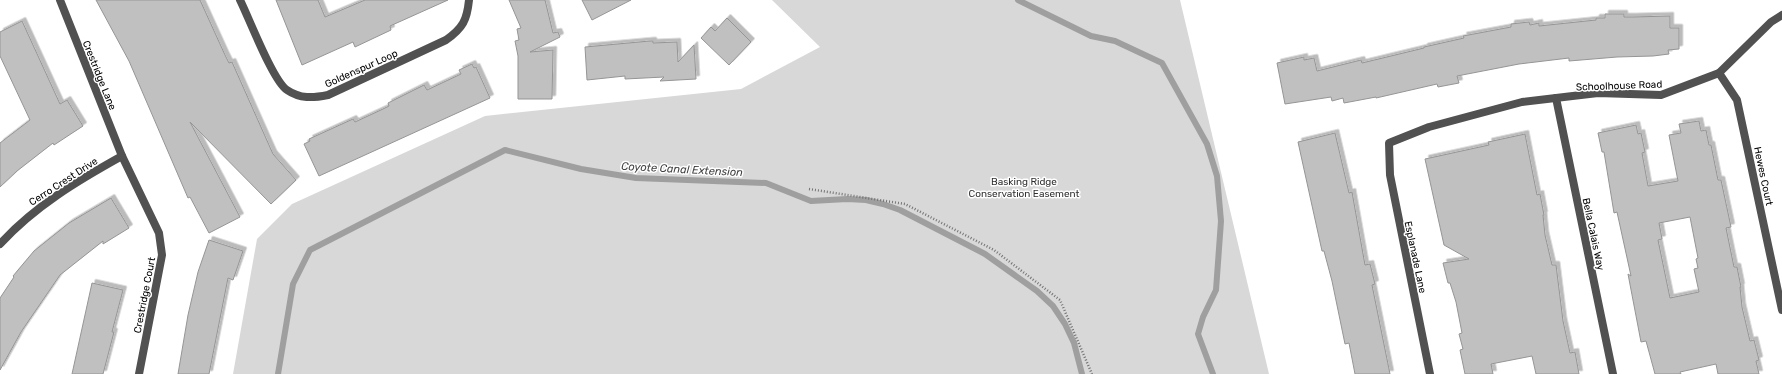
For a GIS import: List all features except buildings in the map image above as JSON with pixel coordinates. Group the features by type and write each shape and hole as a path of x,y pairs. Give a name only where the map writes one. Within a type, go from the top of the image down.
{"street":[{"name":"Crestridge Lane","path":"60,0 122,156"},
{"name":"Goldenspur Loop","path":"240,0 276,77 285,90 298,96 312,98 328,95 446,40 459,31 467,15 469,0"},
{"name":"Schoolhouse Road","path":"1388,143 1429,127 1515,104 1598,94 1661,95 1719,73 1771,22 1782,15"},
{"name":"Hewes Court","path":"1719,73 1737,100 1782,310"},
{"name":"Bella Calais Way","path":"1556,98 1613,374"},
{"name":"Esplanade Lane","path":"1388,143 1390,175 1430,374"},
{"name":"Cerro Crest Drive","path":"0,244 39,206 122,156"},
{"name":"Crestridge Court","path":"122,156 159,233 162,244 162,255 139,374"}],"path":[{"path":"809,189 905,204 994,250 1060,300 1092,374"}],"green space":[{"name":"Basking Ridge Conservation Easement","path":"772,0 1180,0 1269,374 233,374 257,239 292,204 485,116 741,89 820,47"}],"waterway":[{"path":"1018,0 1091,36 1115,41 1162,63 1207,144 1217,176 1221,221 1216,290 1203,317 1198,334 1213,374"},
{"name":"Coyote Canal Extension","path":"278,374 293,284 310,250 505,150 581,169 636,178 766,183 811,201 847,199 866,200 900,210 985,254 1037,291 1053,306 1065,324 1074,343 1082,374"}]}
